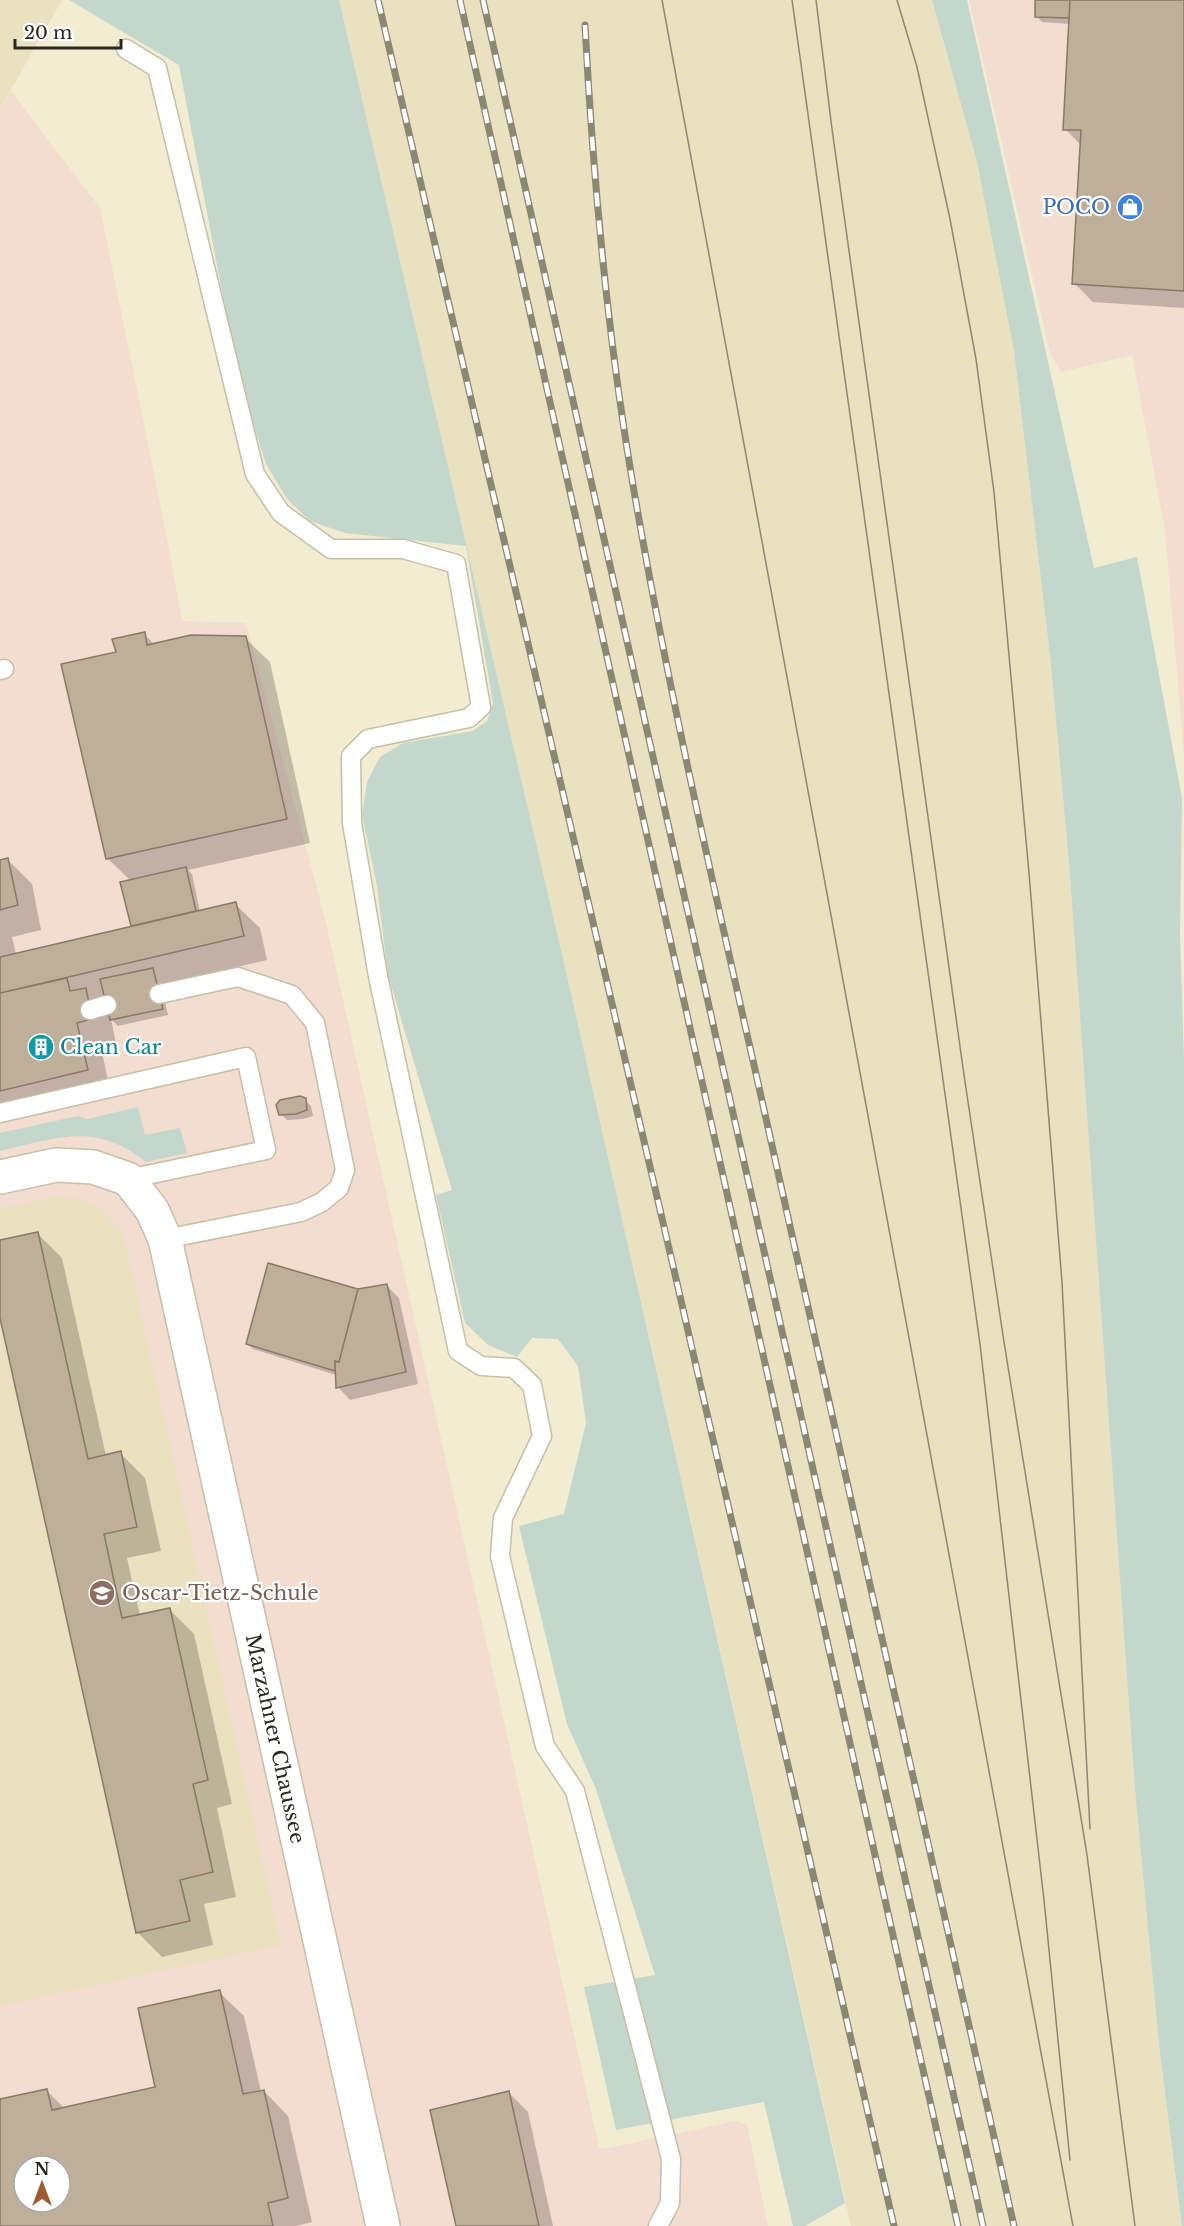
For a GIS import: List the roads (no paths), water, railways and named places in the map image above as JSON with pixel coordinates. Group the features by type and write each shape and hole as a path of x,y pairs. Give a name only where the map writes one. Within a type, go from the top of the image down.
{"street":[{"path":"0,1177 56,1165 93,1167 128,1179"},
{"name":"Marzahner Chaussee","path":"128,1179 152,1210 165,1239 383,2226"}],"lane":[{"path":"126,49 157,68 255,474 281,513 331,549 404,549 456,564 481,707 469,718 368,739 351,756 352,823 378,976 458,1351 481,1366 514,1368 532,1385 542,1436 503,1518 500,1556 545,1746 575,1791 671,2159 670,2204 658,2226"},
{"path":"159,994 237,977 292,995 315,1023 345,1170 339,1188 322,1202 301,1212 165,1239"},
{"path":"0,1113 246,1057 266,1150 128,1179"}],"tram line":[{"path":"662,0 1073,2226"},
{"path":"792,0 980,1344 1044,1900 1070,2160"},
{"path":"816,0 964,1075 1004,1342 1087,1855 1135,2226"},
{"path":"897,0 917,67 950,219 976,359 994,492 1029,873 1062,1282 1090,1829"}],"railway":[{"path":"378,0 894,2226"},
{"path":"460,0 958,2226"},
{"path":"483,0 983,2226"},
{"path":"585,25 592,140 608,313 633,485 662,643 712,879 1014,2226"}],"place":[{"name":"POCO","path":"1130,207"},
{"name":"Clean Car","path":"41,1047"},
{"name":"Oscar-Tietz-Schule","path":"102,1593"}]}
